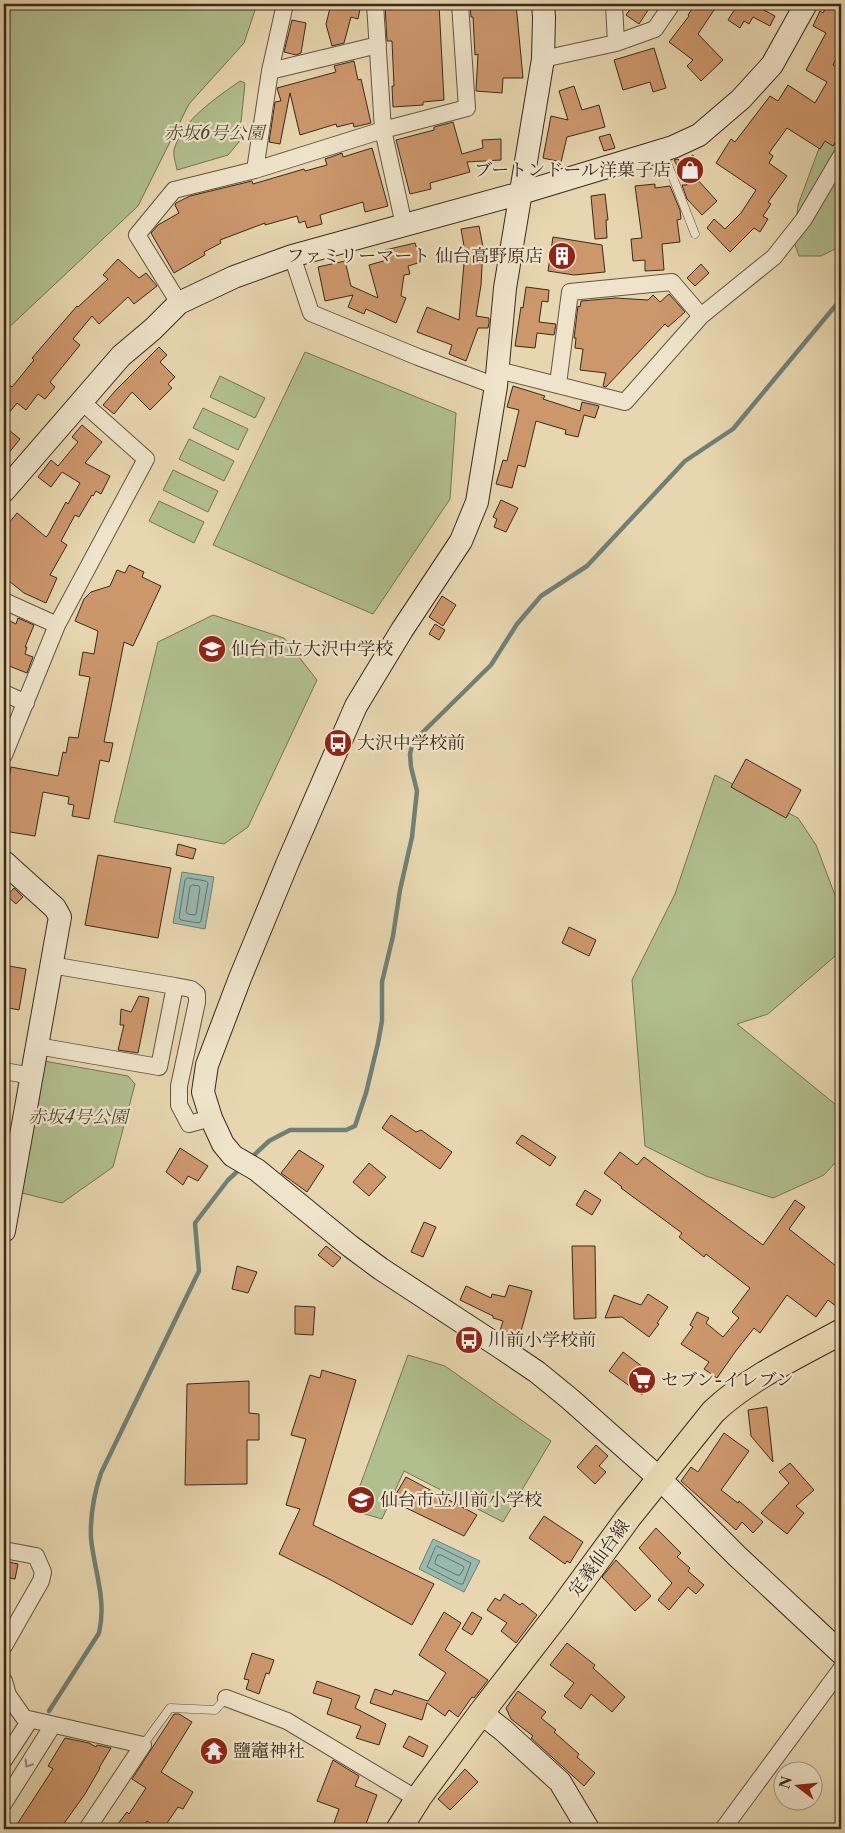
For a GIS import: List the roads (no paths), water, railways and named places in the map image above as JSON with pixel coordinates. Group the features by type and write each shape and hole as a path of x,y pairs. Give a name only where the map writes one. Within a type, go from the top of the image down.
{"main road":[{"name":"定義仙台線","path":"399,1829 417,1799 481,1713 713,1412 723,1403 790,1360 841,1332"}],"street":[{"path":"255,170 270,71 285,4"},
{"path":"374,4 383,130 404,225"},
{"path":"179,303 137,236 174,190 255,170 383,130 467,108 460,4"},
{"path":"543,4 543,59 505,288 497,378 476,502 461,541 402,630 356,706 240,978 207,1065 203,1092 211,1118 223,1144 233,1156 258,1170 329,1230 381,1269 537,1372 570,1399 660,1479 737,1556 841,1654"},
{"path":"614,4 616,43"},
{"path":"543,59 616,43 655,29 672,4"},
{"path":"4,491 121,356 153,329 179,303 234,277 292,256 521,193 662,150 699,135 741,100 772,65 806,4"},
{"path":"270,71 378,45"},
{"path":"292,256 311,313 418,357 497,378 558,384 625,402 701,316 774,257 804,219 841,156"},
{"path":"558,384 570,292 672,282 701,316"},
{"path":"4,755 57,625 146,459 81,401"},
{"path":"4,601 57,625"},
{"path":"4,693 26,703"},
{"path":"4,862 55,908 60,917 4,1231"},
{"path":"51,965 191,989 197,994 197,1002 179,1086 179,1105 189,1124 211,1118"},
{"path":"37,1046 159,1067 175,986"},
{"path":"4,1071 32,1076"},
{"path":"4,1550 36,1556 43,1572 41,1581 4,1646"},
{"path":"723,1829 841,1669"},
{"path":"4,1682 8,1695 24,1718 144,1745 87,1829"},
{"path":"226,1698 287,1721 417,1799"},
{"path":"481,1713 510,1736 560,1782 588,1829"},
{"path":"4,1760 30,1720"},
{"path":"4,1803 53,1725"}],"lane":[{"path":"662,150 695,234"},
{"path":"144,1745 170,1708 215,1710 226,1698"}],"water":[{"path":"182,872 214,877 205,929 173,923"},
{"path":"433,1539 480,1561 464,1592 419,1569"}],"waterway":[{"path":"251,1158 269,1141 290,1130 346,1130 355,1126 366,1093 378,1043 382,1021 382,982 412,837 417,791 411,767 410,754 412,745 491,665 517,624 541,596 587,566 685,461 733,429 841,299"},
{"path":"49,1711 99,1633 102,1609 91,1538 91,1521 96,1489 101,1473 199,1271 195,1223 228,1180 240,1169"}],"place":[{"name":"ブートンドール洋菓子店","path":"690,170"},
{"name":"ファミリーマート 仙台高野原店","path":"562,256"},
{"name":"仙台市立大沢中学校","path":"212,649"},
{"name":"大沢中学校前","path":"338,743"},
{"name":"川前小学校前","path":"469,1340"},
{"name":"セブン-イレブン","path":"642,1380"},
{"name":"仙台市立川前小学校","path":"361,1500"},
{"name":"鹽竈神社","path":"214,1751"}],"park label":[{"name":"赤坂6号公園","path":"214,133"},
{"name":"赤坂4号公園","path":"78,1117"}]}
